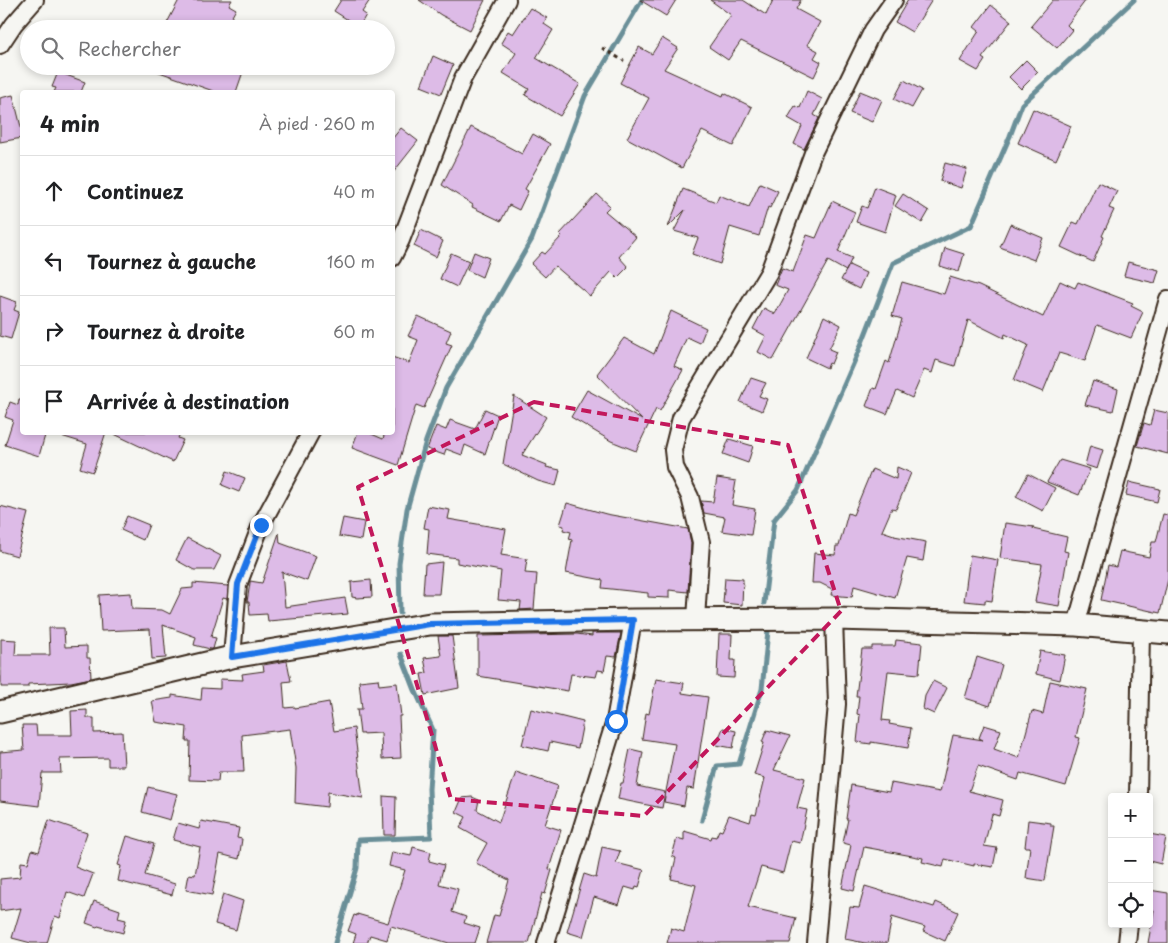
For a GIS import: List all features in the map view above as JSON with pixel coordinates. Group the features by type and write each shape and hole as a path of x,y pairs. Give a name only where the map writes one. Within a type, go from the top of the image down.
{"street":[{"path":"0,45 14,24 35,0"},
{"path":"395,252 463,78 507,0"},
{"path":"696,619 701,542 690,497 674,467 673,450 682,418 769,272 813,153 873,30 894,0"},
{"path":"1076,625 1168,299"},
{"path":"232,657 238,584 261,525 309,435"},
{"path":"0,712 232,657 430,624 696,619 834,619 1076,625 1168,633"},
{"path":"816,943 837,704 834,619"},
{"path":"546,943 616,721 633,620"},
{"path":"1138,793 1141,631"},
{"path":"1127,943 1128,928"}],"path":[{"path":"602,48 624,61"}],"highlighted area":[{"path":"534,402 788,445 841,611 644,816 451,799 358,487"}],"building":[{"path":"179,0 232,0 229,5 236,9 230,20 169,20"},
{"path":"341,0 370,0 362,12 366,15 363,20 348,20 334,11"},
{"path":"419,0 485,0 470,30 441,15"},
{"path":"640,0 676,0 666,16"},
{"path":"710,0 743,0 766,15 773,0 801,0 796,9 820,22 807,45 818,51 814,58 821,62 814,77 741,41 728,60 709,47 731,15"},
{"path":"908,0 932,0 912,32 895,22"},
{"path":"1053,0 1086,0 1067,25 1072,30 1057,48 1031,26"},
{"path":"991,5 1011,21 982,58 985,60 978,71 960,61 979,31 974,27"},
{"path":"530,8 547,18 544,24 553,30 536,58 580,84 560,116 525,95 529,89 503,73 516,53 501,43 508,31 513,34"},
{"path":"662,38 678,48 664,69 723,96 724,93 752,107 733,146 702,131 682,168 627,138 649,98 620,83 639,47 652,54"},
{"path":"433,56 453,65 441,94 421,86"},
{"path":"1026,60 1038,72 1021,89 1009,77"},
{"path":"57,75 66,75 85,82 82,90 55,90 56,88 52,87"},
{"path":"168,75 242,75 237,90 210,90"},
{"path":"904,80 922,90 912,108 894,99"},
{"path":"807,91 822,99 814,115 819,118 804,149 794,144 802,126 788,118 795,106 800,108"},
{"path":"860,91 882,100 872,122 850,113"},
{"path":"13,95 20,123 20,138 0,142 0,98"},
{"path":"1033,109 1071,126 1056,160 1018,143"},
{"path":"471,127 522,154 533,134 550,144 525,189 528,191 519,210 509,205 501,221 472,207 473,205 442,185"},
{"path":"401,128 418,141 395,170 395,135"},
{"path":"945,163 967,169 961,188 940,181"},
{"path":"1098,182 1117,191 1109,208 1114,210 1093,262 1061,247 1073,222 1078,224"},
{"path":"760,183 778,191 770,208 768,207 759,236 730,227 720,264 692,254 698,238 674,231 685,210 668,227 683,189 716,202 719,195 749,207"},
{"path":"875,187 896,195 885,232 856,222 862,206 867,208"},
{"path":"597,194 610,206 605,211 636,237 619,257 628,267 617,278 611,272 590,296 555,266 545,277 531,264 542,252 545,254 562,236 560,234"},
{"path":"903,194 929,211 922,223 895,206"},
{"path":"832,201 855,212 838,252 852,258 846,271 828,261 773,360 758,352 766,336 753,329 764,308 775,314 788,290 775,285 782,268 793,272 807,235 816,238"},
{"path":"1010,224 1043,238 1034,260 1000,247"},
{"path":"421,230 443,241 436,257 414,246"},
{"path":"945,248 964,254 959,272 940,266"},
{"path":"474,252 489,258 482,277 467,270"},
{"path":"451,253 469,261 457,287 440,279"},
{"path":"1128,262 1159,270 1155,283 1124,276"},
{"path":"849,265 866,273 859,289 841,280"},
{"path":"950,277 979,286 1043,317 1060,281 1075,288 1078,282 1133,303 1131,306 1143,312 1131,338 1097,325 1085,361 1059,353 1043,392 1014,380 1028,345 1005,334 1004,338 968,320 955,366 936,360 932,373 924,370 912,398 897,391 887,414 866,406 873,388 876,389 886,361 889,363 902,319 892,316 902,282 944,294"},
{"path":"0,296 17,302 14,310 19,312 11,339 0,336"},
{"path":"671,311 706,328 700,343 687,337 674,366 683,370 660,411 656,409 636,451 611,441 571,417 587,390 642,420 597,374 624,338 654,354"},
{"path":"418,316 451,331 446,343 452,345 424,408 416,405 398,465 352,448 357,435 374,435 383,439 384,435 395,435 395,358 409,363 418,340 408,336"},
{"path":"824,316 841,325 829,349 836,352 831,364 829,363 827,368 806,358"},
{"path":"751,378 766,383 759,396 767,399 762,411 740,402"},
{"path":"1093,381 1118,389 1113,411 1085,405"},
{"path":"514,396 546,417 522,455 547,465 546,467 560,470 556,486 538,481 503,464"},
{"path":"20,399 20,435 45,435 39,456 5,445 13,420 5,417 10,402 18,405"},
{"path":"485,409 498,415 485,454 465,445 462,455 446,449 444,455 427,449 436,426 446,430 450,420 475,429"},
{"path":"1154,410 1168,413 1168,454 1137,446 1144,423 1150,425"},
{"path":"58,435 105,435 93,472 80,468 87,444"},
{"path":"116,435 180,435 178,438 183,440 173,462"},
{"path":"729,439 753,446 748,463 723,454"},
{"path":"1090,446 1103,450 1097,469 1085,465"},
{"path":"1060,460 1090,469 1079,495 1047,482"},
{"path":"897,467 911,473 896,509 892,508 882,531 894,536 926,542 923,561 907,558 895,598 854,586 852,597 831,595 832,589 820,583 812,583 814,553 835,555 836,546 839,546 848,513 853,515 872,469 896,479"},
{"path":"227,471 245,478 239,492 222,485"},
{"path":"1028,474 1055,488 1043,511 1016,497"},
{"path":"717,478 736,481 732,505 755,509 751,535 722,531 725,517 704,513 701,501 713,502"},
{"path":"1129,482 1160,489 1157,502 1126,495"},
{"path":"567,503 606,514 688,529 691,543 688,592 669,590 669,598 648,597 648,593 602,588 603,580 566,573 572,540 569,539 571,532 563,530 564,526 560,525"},
{"path":"0,506 28,513 17,556 0,551"},
{"path":"428,506 450,510 448,519 506,529 501,555 527,559 525,573 537,574 534,609 520,610 521,602 498,600 501,571 457,563 457,558 427,554 429,529 424,528"},
{"path":"1163,514 1168,515 1168,579 1160,613 1101,600 1108,565 1116,567 1120,551 1149,557 1152,542 1156,542"},
{"path":"127,516 149,525 143,540 121,530"},
{"path":"343,518 364,522 361,540 339,536"},
{"path":"1005,523 1034,527 1033,529 1067,537 1064,551 1068,552 1059,606 1035,602 1042,564 1000,558"},
{"path":"279,533 280,543 316,556 307,581 282,572 285,607 345,598 348,614 268,621 267,614 250,615 249,602 247,602 250,581 262,583"},
{"path":"187,538 221,556 214,570 194,570 176,560"},
{"path":"970,555 998,560 992,601 985,600 985,603 964,601"},
{"path":"442,562 439,594 423,594 425,564"},
{"path":"725,578 743,579 742,605 723,603"},
{"path":"371,580 372,597 352,597 351,582"},
{"path":"193,583 228,586 227,599 223,598 211,637 216,638 213,649 194,645 196,637 163,625 166,658 152,659 150,629 101,631 99,595 131,593 132,609 162,610 170,614 182,589 193,588"},
{"path":"49,628 64,628 65,647 87,646 91,678 71,682 28,684 28,687 1,687 1,639 16,640 15,655 50,655"},
{"path":"592,633 621,633 616,657 607,656 604,671 598,670 596,677 571,674 568,691 478,676 478,636 577,634 592,636"},
{"path":"719,634 732,634 731,660 735,660 734,678 717,677"},
{"path":"438,636 452,636 459,688 425,695 421,674 427,673 424,658 441,656"},
{"path":"896,640 922,643 919,674 888,671 882,720 890,721 889,724 911,728 908,748 871,742 871,744 857,742 860,715 857,714 859,696 856,696 862,649 872,649 872,646 895,646"},
{"path":"1040,651 1065,655 1060,680 1036,674"},
{"path":"977,657 1002,665 990,706 965,698"},
{"path":"287,661 291,681 283,682 285,708 329,702 334,731 354,728 363,798 328,792 327,807 295,803 296,768 290,729 242,735 244,772 219,772 218,781 189,780 190,741 186,741 187,727 156,722 152,701 172,698 172,695 201,700 202,688 220,689 220,679 243,680 242,674 264,671 263,665"},
{"path":"378,679 379,685 397,683 401,716 399,716 401,758 382,759 381,733 360,734 357,709 362,709 359,681"},
{"path":"656,679 684,683 682,693 708,697 694,789 687,788 684,806 664,802 675,744 642,739 646,713 649,714"},
{"path":"933,681 947,688 934,714 923,709 925,696"},
{"path":"1050,681 1087,689 1076,737 1080,738 1066,786 1020,773 1018,780 978,766 969,791 1003,800 999,816 992,814 984,846 997,848 993,867 974,864 974,866 945,859 943,867 922,862 923,858 864,847 854,891 842,888 851,845 843,843 848,819 846,819 851,785 889,792 891,783 940,792 953,735 983,740 979,738 984,725 1001,730 994,749 1019,758 1032,711 1043,714"},
{"path":"531,709 583,722 578,748 550,742 548,751 522,745"},
{"path":"87,710 87,718 94,718 94,733 122,732 124,766 108,766 108,758 60,759 61,773 42,773 39,806 0,801 0,752 24,750 22,725 36,725 37,735 72,735 71,711"},
{"path":"723,728 736,731 733,748 716,745"},
{"path":"767,730 790,736 774,770 805,778 797,808 807,810 800,843 791,841 783,873 761,867 748,907 796,918 790,943 667,943 671,928 684,932 696,885 671,879 676,858 672,856 677,838 684,840 684,831 711,839 712,836 716,837 719,830 722,831 729,815 750,822 752,814 756,815 765,778 754,775"},
{"path":"630,749 643,752 637,786 665,792 662,808 618,799"},
{"path":"516,772 558,786 545,825 561,830 549,869 552,870 545,894 542,893 529,943 486,943 494,915 499,916 509,880 476,863 487,843 460,828 466,817 456,812 462,798 472,797 479,800 477,810 499,822"},
{"path":"148,787 177,794 170,820 142,812"},
{"path":"383,796 396,797 395,835 384,835"},
{"path":"49,820 87,833 75,867 93,874 84,898 67,892 60,918 55,916 47,943 31,943 12,938 21,908 0,911 0,879 20,877 21,862 28,863 32,850 39,852"},
{"path":"1028,820 1051,823 1051,826 1054,826 1045,881 1026,878 1030,847 1025,847"},
{"path":"201,821 239,828 237,838 242,839 239,859 220,854 212,895 186,890 189,874 195,875 200,847 173,840 178,823 199,829"},
{"path":"1153,835 1166,837 1161,864 1153,862"},
{"path":"127,836 154,844 145,875 175,884 172,895 118,881 121,866 118,865"},
{"path":"413,847 431,852 429,861 444,865 439,884 458,889 452,912 466,917 464,923 480,928 475,943 449,943 391,926 387,940 370,935 367,943 353,943 356,934 348,931 354,915 357,916 357,914 388,923 405,870 389,866 392,852 411,856"},
{"path":"602,847 620,851 616,863 644,870 639,887 636,886 635,890 625,887 619,905 594,897 583,937 567,932 584,874 596,878"},
{"path":"865,886 934,907 936,902 958,912 945,941 923,931 925,927 892,917 887,943 865,943 845,939 850,907 859,908"},
{"path":"1153,891 1168,893 1168,943 1148,943 1151,928 1153,928"},
{"path":"223,894 243,901 236,930 215,924"},
{"path":"94,901 120,910 118,918 126,920 123,933 86,923"}],"waterway":[{"path":"400,613 399,563 407,509 426,441 446,388 532,239 585,96 642,0"},
{"path":"764,603 774,520 798,490 858,353 893,263 971,226 1022,104 1134,0"},
{"path":"702,820 717,766 739,764 762,689 768,631"},
{"path":"335,943 357,868 358,840 431,837 429,789 433,730 401,654"}],"route":[{"path":"261,525 238,584 232,657 430,624 633,620 616,721"}]}
